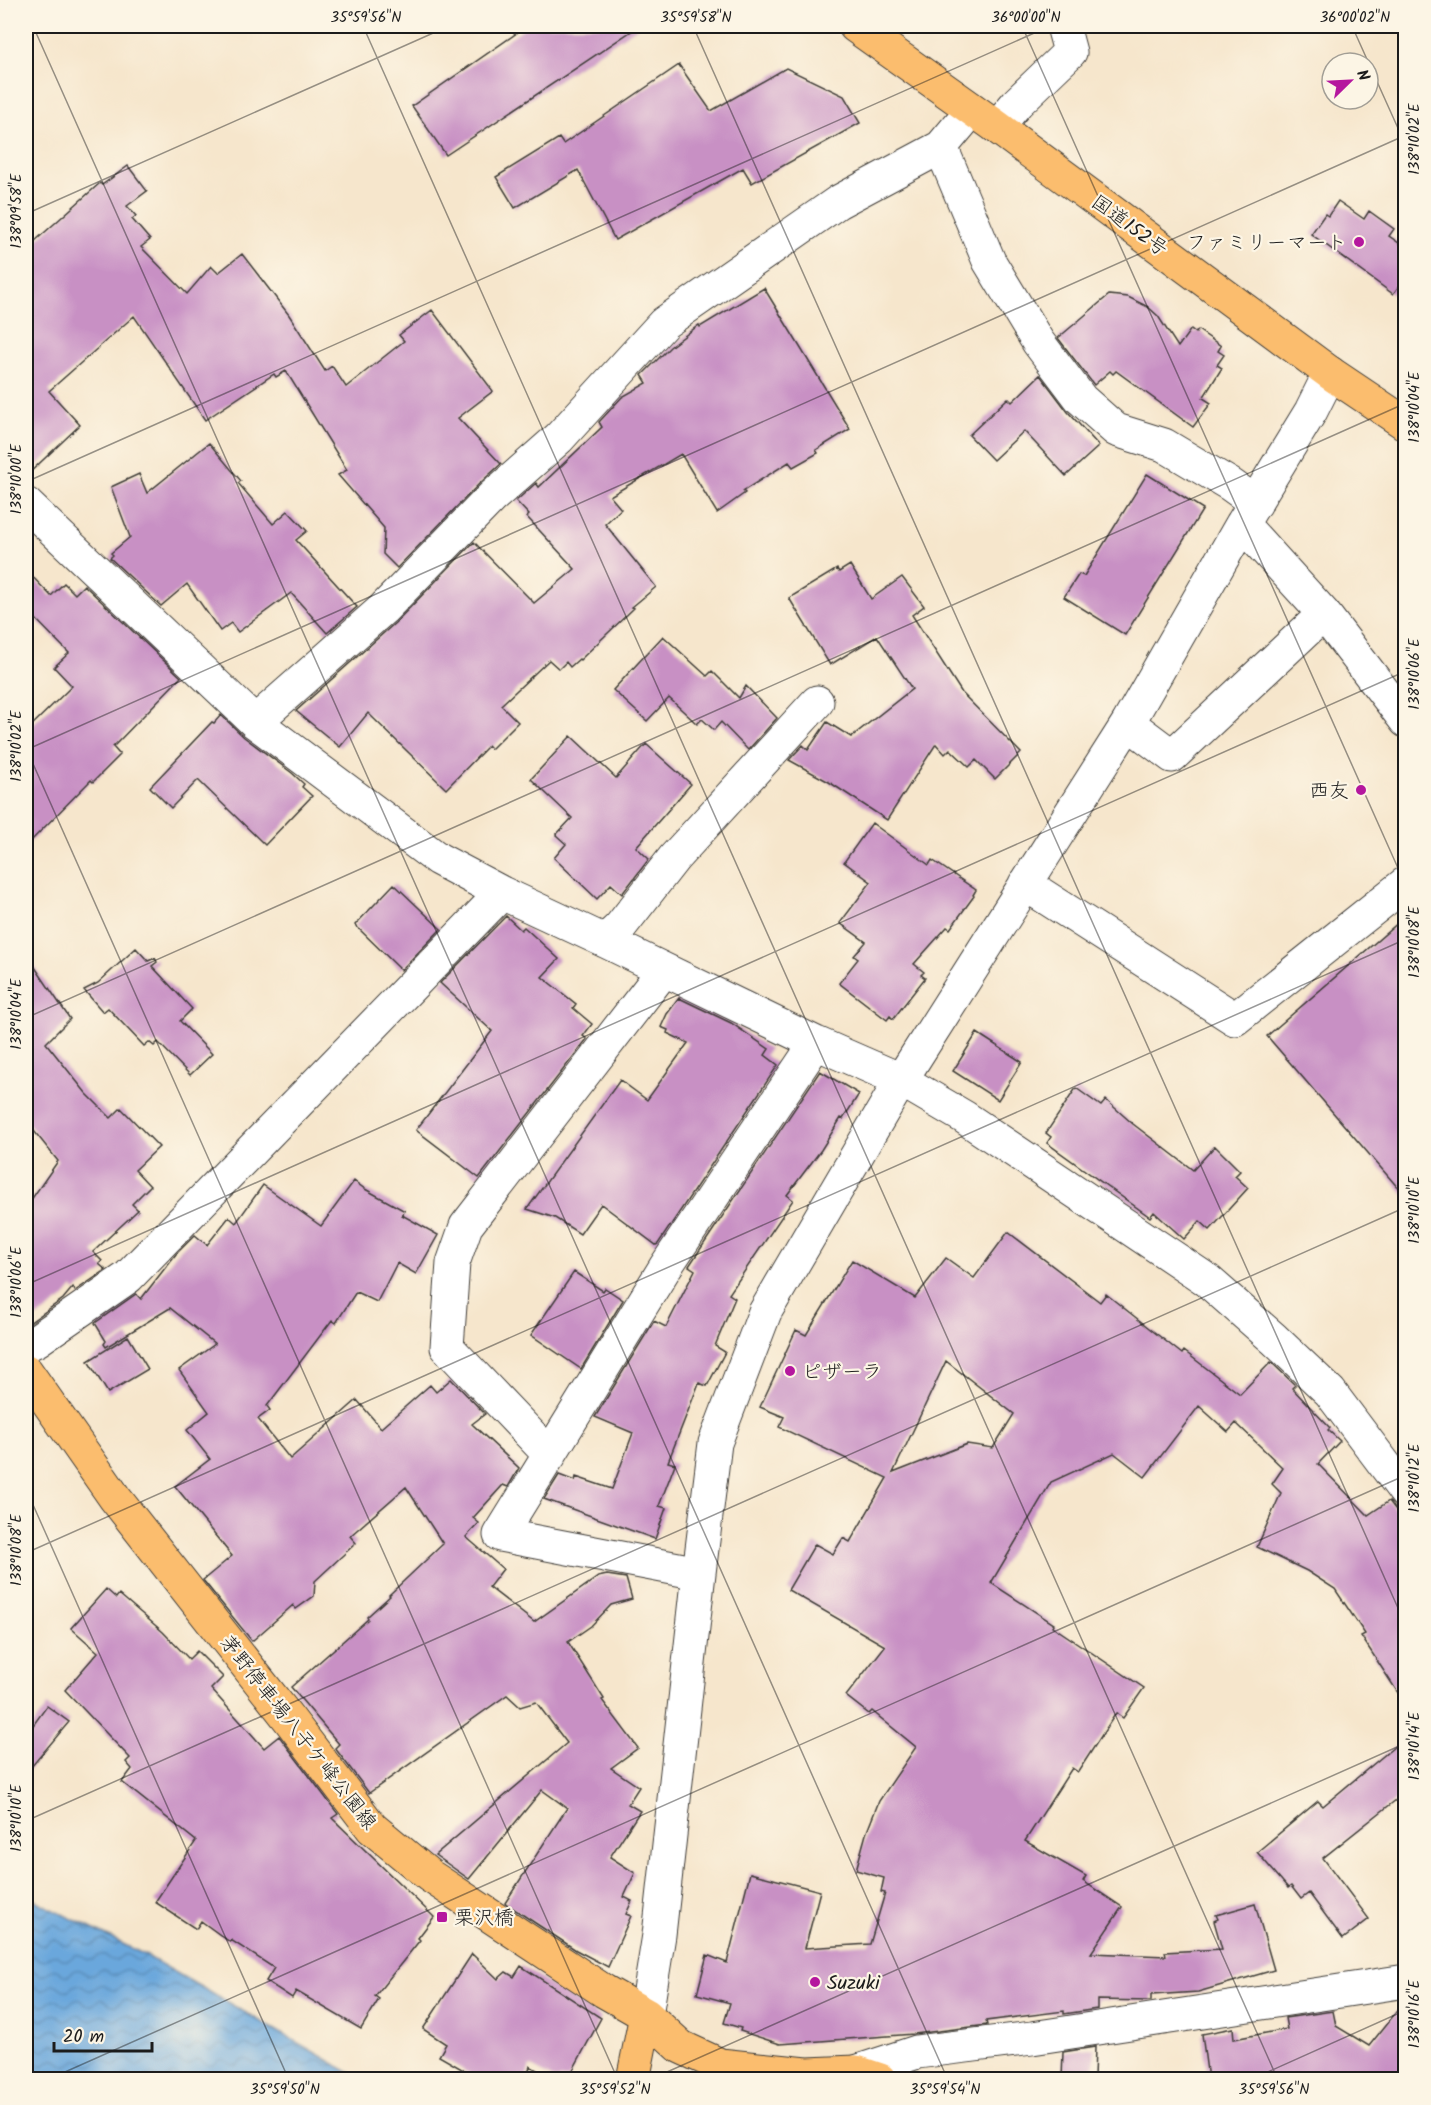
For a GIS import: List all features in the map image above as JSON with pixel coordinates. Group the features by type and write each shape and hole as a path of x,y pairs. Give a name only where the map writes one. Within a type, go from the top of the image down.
{"main road":[{"name":"国道152号","path":"855,26 1330,373 1406,424"},
{"name":"茅野停車場八子ケ峰公園線","path":"26,1371 115,1498 372,1828 430,1876 646,2016 681,2047 720,2065 807,2074 868,2076"},
{"path":"633,2079 646,2016"}],"street":[{"path":"255,722 383,609 492,497 559,438 664,323 837,202 941,147 984,119 1017,103 1070,52 1063,26"},
{"path":"941,147 989,261 1038,342 1081,399 1116,430 1164,445 1231,485 1324,614 1406,720"},
{"path":"646,2016 658,1935 715,1443 765,1312 901,1080 1128,723 1249,513 1311,411 1330,373"},
{"path":"26,504 255,722 438,859 502,893 605,940 816,1043 901,1080 974,1123 1207,1280 1274,1339 1329,1392 1404,1488"},
{"path":"1128,723 1172,756 1324,614"},
{"path":"605,940 621,927 674,858 817,702"},
{"path":"1025,884 1235,1019 1406,883"},
{"path":"26,1345 38,1340 128,1277 502,893"},
{"path":"550,1455 447,1347 453,1263 466,1226 664,970"},
{"path":"699,1573 500,1535 666,1266 816,1043"},
{"path":"868,2076 917,2052 1032,2038 1406,1981"}],"water":[{"path":"26,1896 145,1955 361,2079 27,2079"}],"building":[{"path":"527,26 639,26 446,155 412,106"},
{"path":"679,65 711,111 786,68 844,96 860,123 752,183 743,168 615,240 578,170 515,208 496,177 559,138 563,144"},
{"path":"128,166 147,191 127,206 136,216 132,219 150,240 141,247 187,294 211,266 218,273 242,254 289,315 325,371 332,366 346,387 404,341 399,335 432,310 493,391 458,418 501,464 397,568 383,554 384,528 338,475 347,470 286,371 276,377 274,374 205,420 134,316 49,391 80,425 26,476 26,249 100,183 102,185"},
{"name":"ファミリーマート","path":"1338,201 1364,219 1369,211 1394,229 1389,236 1406,248 1406,277 1393,294 1311,234 1325,214 1328,216"},
{"path":"764,288 850,429 816,450 818,453 793,467 789,462 743,491 745,493 717,513 681,454 610,496 621,509 605,524 656,587 632,607 634,608 580,660 570,667 566,662 559,669 549,660 501,705 518,722 491,749 488,746 446,789 368,713 340,747 296,711 395,623 474,542 534,603 575,569 527,517 529,515 516,501 536,483 539,487 602,427 599,422 622,397 647,383 642,375 670,347 699,325 700,327"},
{"path":"1109,295 1128,297 1148,307 1158,316 1178,347 1191,329 1196,333 1198,330 1221,346 1218,351 1224,355 1217,365 1222,368 1203,398 1211,403 1193,427 1116,371 1113,374 1110,371 1094,385 1058,338"},
{"path":"1040,375 1068,412 1099,446 1066,476 1024,431 993,460 969,435 1008,398 1012,402"},
{"path":"209,443 241,481 238,483 273,524 288,511 307,531 296,540 357,607 327,633 291,593 238,632 231,623 220,631 187,584 161,606 110,558 113,555 111,553 130,537 111,487 139,474 147,493"},
{"path":"1147,474 1203,509 1125,635 1064,597 1079,574 1084,576"},
{"path":"850,565 871,599 902,577 924,606 912,615 962,693 1021,753 995,779 976,760 969,767 950,749 945,754 936,744 887,820 829,782 789,760 803,745 808,750 827,722 851,737 912,689 877,636 830,665 789,598 837,569 839,572"},
{"path":"26,570 51,596 64,583 75,594 84,585 181,677 113,747 120,755 93,782 91,780 26,846 26,731 72,686 54,667 69,653 26,609"},
{"path":"663,636 707,676 712,671 739,698 746,686 777,718 748,750 721,722 714,730 702,719 697,724 669,698 647,721 613,690"},
{"path":"221,715 244,737 292,773 304,784 302,787 312,796 265,845 198,780 171,808 150,787"},
{"path":"571,736 616,778 646,744 691,784 636,847 649,859 622,894 611,884 597,899 554,858 566,844 556,835 572,818 531,779"},
{"path":"872,823 929,865 932,860 976,890 950,929 947,927 914,964 924,972 921,975 925,978 893,1019 890,1016 887,1020 839,983 858,959 854,956 866,942 840,923 871,882 844,862"},
{"path":"394,884 441,929 401,970 355,925"},
{"path":"506,916 521,930 524,927 559,959 542,977 576,1004 573,1008 592,1024 583,1036 587,1039 479,1178 416,1130 492,1031 440,983"},
{"path":"1406,916 1406,1197 1267,1036"},
{"path":"136,948 148,961 155,958 157,962 152,966 192,1009 180,1021 212,1054 190,1075 158,1042 154,1046 149,1042 144,1046 108,1008 103,1012 84,990 98,983"},
{"path":"26,954 70,1019 46,1043 86,1093 111,1118 121,1108 159,1147 135,1170 150,1186 132,1204 138,1210 93,1252 102,1261 99,1264 106,1270 75,1291 73,1287 63,1299 26,1325 26,1207 58,1161 26,1121"},
{"path":"679,998 731,1023 769,1049 765,1055 778,1065 658,1244 656,1245 601,1204 580,1234 555,1218 527,1209 620,1080 647,1100 688,1043 667,1033 668,1030 661,1027"},
{"path":"977,1033 1022,1062 998,1100 953,1071"},
{"path":"820,1071 859,1094 787,1195 793,1200 729,1294 735,1298 715,1346 725,1352 707,1386 699,1383 668,1462 675,1464 659,1506 666,1508 655,1539 544,1499 559,1475 575,1481 576,1477 612,1489 633,1433 595,1417 654,1321 666,1327 695,1270 689,1266"},
{"path":"1076,1088 1101,1106 1106,1100 1193,1170 1215,1146 1240,1171 1235,1176 1248,1188 1210,1230 1200,1221 1184,1239 1154,1212 1150,1217 1047,1143 1051,1137 1046,1133"},
{"path":"354,1181 405,1211 402,1215 438,1235 416,1274 397,1263 377,1302 356,1292 336,1323 332,1320 267,1406 270,1410 258,1419 290,1459 357,1400 381,1428 430,1385 436,1392 451,1379 485,1414 472,1424 519,1468 508,1487 503,1485 473,1518 479,1523 466,1537 503,1569 489,1587 534,1622 598,1577 607,1575 626,1578 632,1599 611,1605 591,1626 568,1642 604,1699 602,1700 638,1748 611,1768 639,1787 628,1804 640,1811 610,1857 635,1873 624,1897 632,1901 626,1914 631,1916 608,1967 576,1950 505,1903 567,1808 542,1790 469,1879 435,1855 567,1743 536,1702 520,1707 507,1695 369,1793 335,1748 339,1744 291,1687 368,1619 367,1617 389,1595 443,1544 406,1487 350,1536 356,1543 315,1581 314,1596 296,1609 293,1605 252,1641 203,1580 232,1556 175,1486 210,1459 187,1430 209,1412 179,1370 215,1344 170,1308 106,1347 104,1344 106,1341 95,1323 136,1294 141,1299 176,1254 195,1235 207,1245 229,1217 236,1223 263,1185 321,1226"},
{"path":"1008,1232 1100,1302 1106,1294 1182,1354 1184,1351 1240,1394 1271,1362 1295,1385 1292,1388 1340,1441 1318,1464 1368,1515 1389,1501 1406,1523 1406,1705 1361,1636 1365,1634 1335,1589 1307,1571 1257,1547 1281,1493 1272,1484 1283,1468 1236,1423 1228,1432 1199,1406 1145,1477 1114,1453 1051,1482 991,1583 1054,1624 1052,1626 1144,1688 1123,1718 1116,1713 1078,1772 1072,1768 1025,1841 1086,1876 1083,1881 1122,1907 1091,1953 1166,1956 1165,1952 1222,1949 1214,1921 1218,1919 1216,1915 1255,1904 1274,1970 1198,1992 1151,1995 1151,2001 1097,2000 1097,2009 986,2021 987,2025 914,2034 780,2044 740,2031 741,2028 724,2023 730,2003 697,1994 707,1955 727,1963 750,1873 820,1891 805,1948 870,1944 885,1893 881,1892 884,1878 856,1870 866,1834 879,1801 916,1747 872,1711 869,1714 846,1696 885,1646 788,1590 815,1544 833,1554 843,1538 850,1542 887,1478 779,1427 784,1417 760,1407 796,1330 806,1335 852,1260 915,1298 946,1258 974,1278","holes":["946,1361 1014,1414 993,1448 967,1444 893,1473"]},
{"path":"574,1272 603,1291 605,1288 623,1300 581,1369 531,1335"},
{"path":"128,1336 148,1369 108,1393 88,1361"},
{"path":"106,1589 116,1598 119,1594 163,1632 189,1659 197,1651 223,1677 211,1689 264,1748 279,1736 338,1814 332,1818 434,1917 418,1938 420,1940 375,1996 379,1999 361,2029 296,1991 292,1998 266,1981 274,1968 231,1940 230,1942 201,1921 196,1929 155,1902 196,1841 122,1782 132,1769 126,1762 130,1758 65,1690 98,1652 71,1628"},
{"path":"47,1706 69,1722 26,1773 26,1735"},
{"path":"1406,1737 1406,1792 1323,1858 1369,1919 1343,1939 1309,1893 1301,1899 1291,1886 1288,1888 1257,1852 1318,1801 1323,1806"},
{"path":"472,1954 498,1979 506,1972 514,1977 521,1966 601,2018 568,2079 553,2079 530,2066 526,2079 479,2079 439,2056 446,2044 423,2029"},
{"path":"1406,2000 1406,2079 1208,2079 1202,2034 1233,2028 1234,2039 1287,2029 1285,2018 1333,2011 1336,2026 1369,2046"},
{"path":"1095,2047 1094,2079 1062,2079 1063,2052"}],"place":[{"name":"ファミリーマート","path":"1359,242"},
{"name":"西友","path":"1361,790"},
{"name":"ピザーラ","path":"790,1371"},
{"name":"栗沢橋","path":"442,1917"},
{"name":"Suzuki","path":"815,1982"}]}
